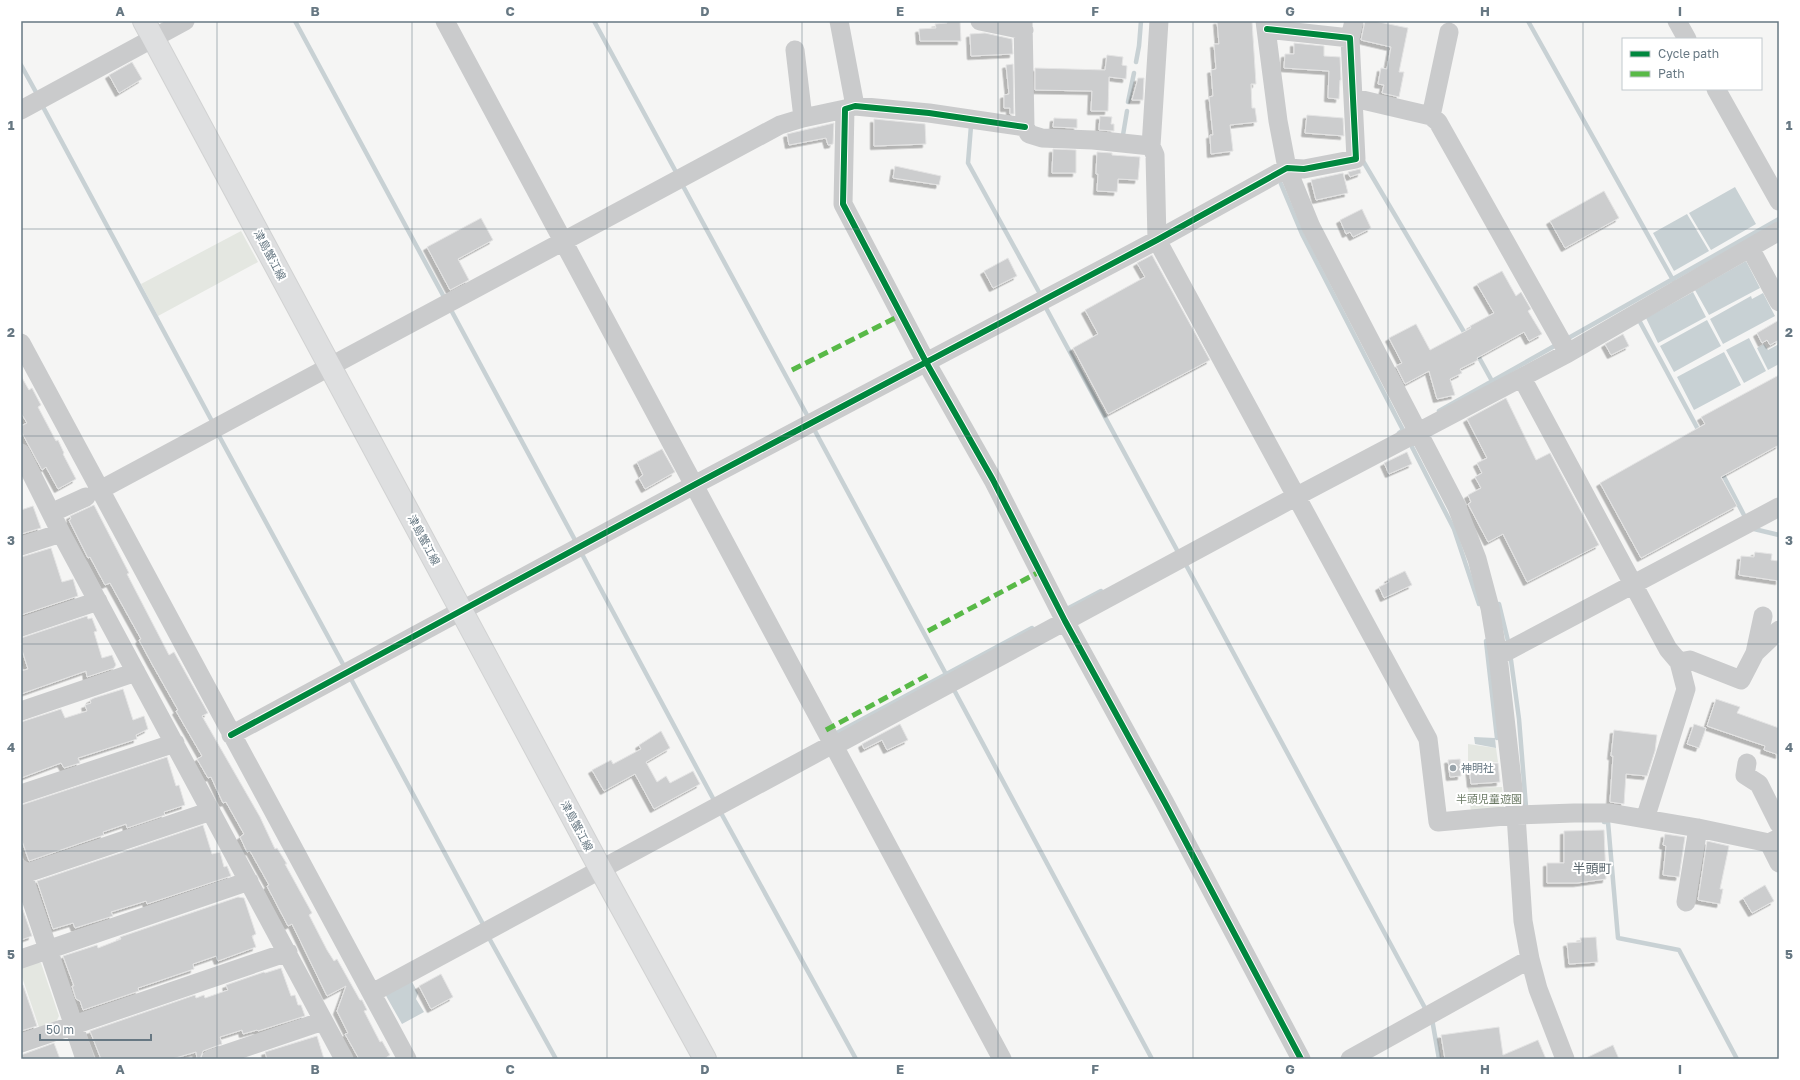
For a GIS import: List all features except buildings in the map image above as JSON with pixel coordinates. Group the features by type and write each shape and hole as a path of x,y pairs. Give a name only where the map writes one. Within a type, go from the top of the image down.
{"main road":[{"name":"津島蟹江線","path":"149,30 600,870 705,1059"}],"street":[{"path":"21,110 149,30 185,21"},
{"path":"444,21 564,241 1002,1059"},
{"path":"839,21 850,108 843,204 926,362 993,480 1062,615 1165,802 1301,1059"},
{"path":"980,21 1023,25 1025,127 1029,134 1042,138 1093,140 1151,146"},
{"path":"1158,21 1151,146 1155,155 1157,240 1428,739 1438,822 1516,816 1610,813 1774,841 1779,863"},
{"path":"1677,21 1686,38"},
{"path":"231,735 462,612 694,485 1157,240 1287,168 1304,169 1356,159 1352,29 1266,25 1278,121 1287,168 1311,227 1457,507 1477,559 1490,608 1498,656 1516,816 1523,921 1530,959 1538,989 1565,1059"},
{"path":"1431,116 1449,32"},
{"path":"795,50 803,118"},
{"path":"1717,90 1779,201"},
{"path":"1354,98 1431,116 1438,122 1564,346"},
{"path":"51,514 93,494 780,126 803,118 850,108 930,113 1025,127"},
{"path":"372,993 600,870 1062,615 1294,491 1418,434 1522,378 1564,346 1750,248 1779,231"},
{"path":"1750,248 1779,302"},
{"path":"21,343 93,494 231,735 407,1059"},
{"path":"1522,378 1668,649 1679,662 1686,689 1646,819"},
{"path":"22,458 344,1059"},
{"path":"1498,656 1779,507"},
{"path":"21,546 61,533"},
{"path":"21,627 98,602"},
{"path":"1679,662 1690,660 1741,680 1755,653 1763,616"},
{"path":"1755,653 1779,630"},
{"path":"21,711 136,672"},
{"path":"21,794 175,743"},
{"path":"1747,763 1745,775 1758,784 1779,824"},
{"path":"85,1059 22,873 211,811"},
{"path":"1686,902 1698,828"},
{"path":"21,959 249,881"},
{"path":"21,1042 288,952"},
{"path":"1350,1059 1530,959"},
{"path":"211,1059 323,1021"}],"green space":[{"path":"241,231 258,262 158,316 141,284"},
{"path":"1468,744 1496,748 1498,762 1468,762"},
{"name":"半頭児童遊園","path":"1502,787 1504,809 1471,812 1468,788"},
{"path":"36,961 41,963 59,1016 54,1026 40,1030 21,974 21,966"}],"shaded area":[{"path":"1735,187 1756,224 1711,250 1689,213"},
{"path":"1687,214 1709,251 1674,271 1653,233"},
{"path":"1746,261 1760,288 1709,315 1695,290"},
{"path":"1693,292 1706,317 1658,343 1646,318"},
{"path":"1763,293 1775,316 1723,344 1710,319 1751,296 1752,299"},
{"path":"1707,320 1721,346 1674,372 1660,346"},
{"path":"1749,338 1766,371 1744,383 1726,350"},
{"path":"1764,344 1768,350 1779,344 1779,364 1768,370 1757,348"},
{"path":"1724,352 1741,385 1694,410 1677,377"},
{"path":"1474,737 1495,738 1496,748 1475,744"},
{"path":"411,980 418,993 416,999 424,1012 402,1024 385,994"}],"waterway":[{"path":"295,21 444,297"},
{"path":"594,21 676,172"},
{"path":"1136,62 1141,21"},
{"path":"1528,21 1673,280"},
{"path":"21,65 37,94"},
{"path":"1128,102 1134,73"},
{"path":"42,105 213,423"},
{"path":"1123,135 1127,111"},
{"path":"971,126 968,163 1039,292"},
{"path":"1363,161 1467,337"},
{"path":"1281,184 1302,234 1403,430 1399,433"},
{"path":"683,186 807,415"},
{"path":"1565,340 1779,219"},
{"path":"1046,308 1178,552"},
{"path":"451,310 575,540"},
{"path":"1640,322 1700,433"},
{"path":"1439,411 1558,344"},
{"path":"1476,352 1492,381"},
{"path":"815,431 947,676"},
{"path":"218,434 344,666"},
{"path":"1412,447 1454,529 1479,604"},
{"path":"1721,471 1745,517"},
{"path":"1754,529 1779,535"},
{"path":"583,556 715,802"},
{"path":"1186,565 1425,1008"},
{"path":"1065,610 1101,591"},
{"path":"1499,604 1508,641"},
{"path":"833,735 1032,628"},
{"path":"1486,641 1497,738"},
{"path":"1511,660 1519,719 1526,807"},
{"path":"351,679 484,926"},
{"path":"953,688 1152,1059"},
{"path":"721,813 856,1059"},
{"path":"1604,822 1608,822 1618,938 1679,950 1737,1059"},
{"path":"489,938 556,1059"},
{"path":"1432,1019 1439,1059"}],"marked path":[{"path":"792,370 901,315"},
{"path":"928,631 1039,572"},
{"path":"826,730 928,675"}],"cycle path":[{"path":"231,735 694,485 1157,240 1287,168 1304,169 1356,159 1350,38 1267,29"},
{"path":"1025,127 929,113 855,106 845,109 843,204 926,362 993,480 1065,621 1165,803 1301,1059"}],"place":[{"name":"神明社","path":"1453,768"}],"district":[{"name":"半頭町","path":"1592,868"}]}
